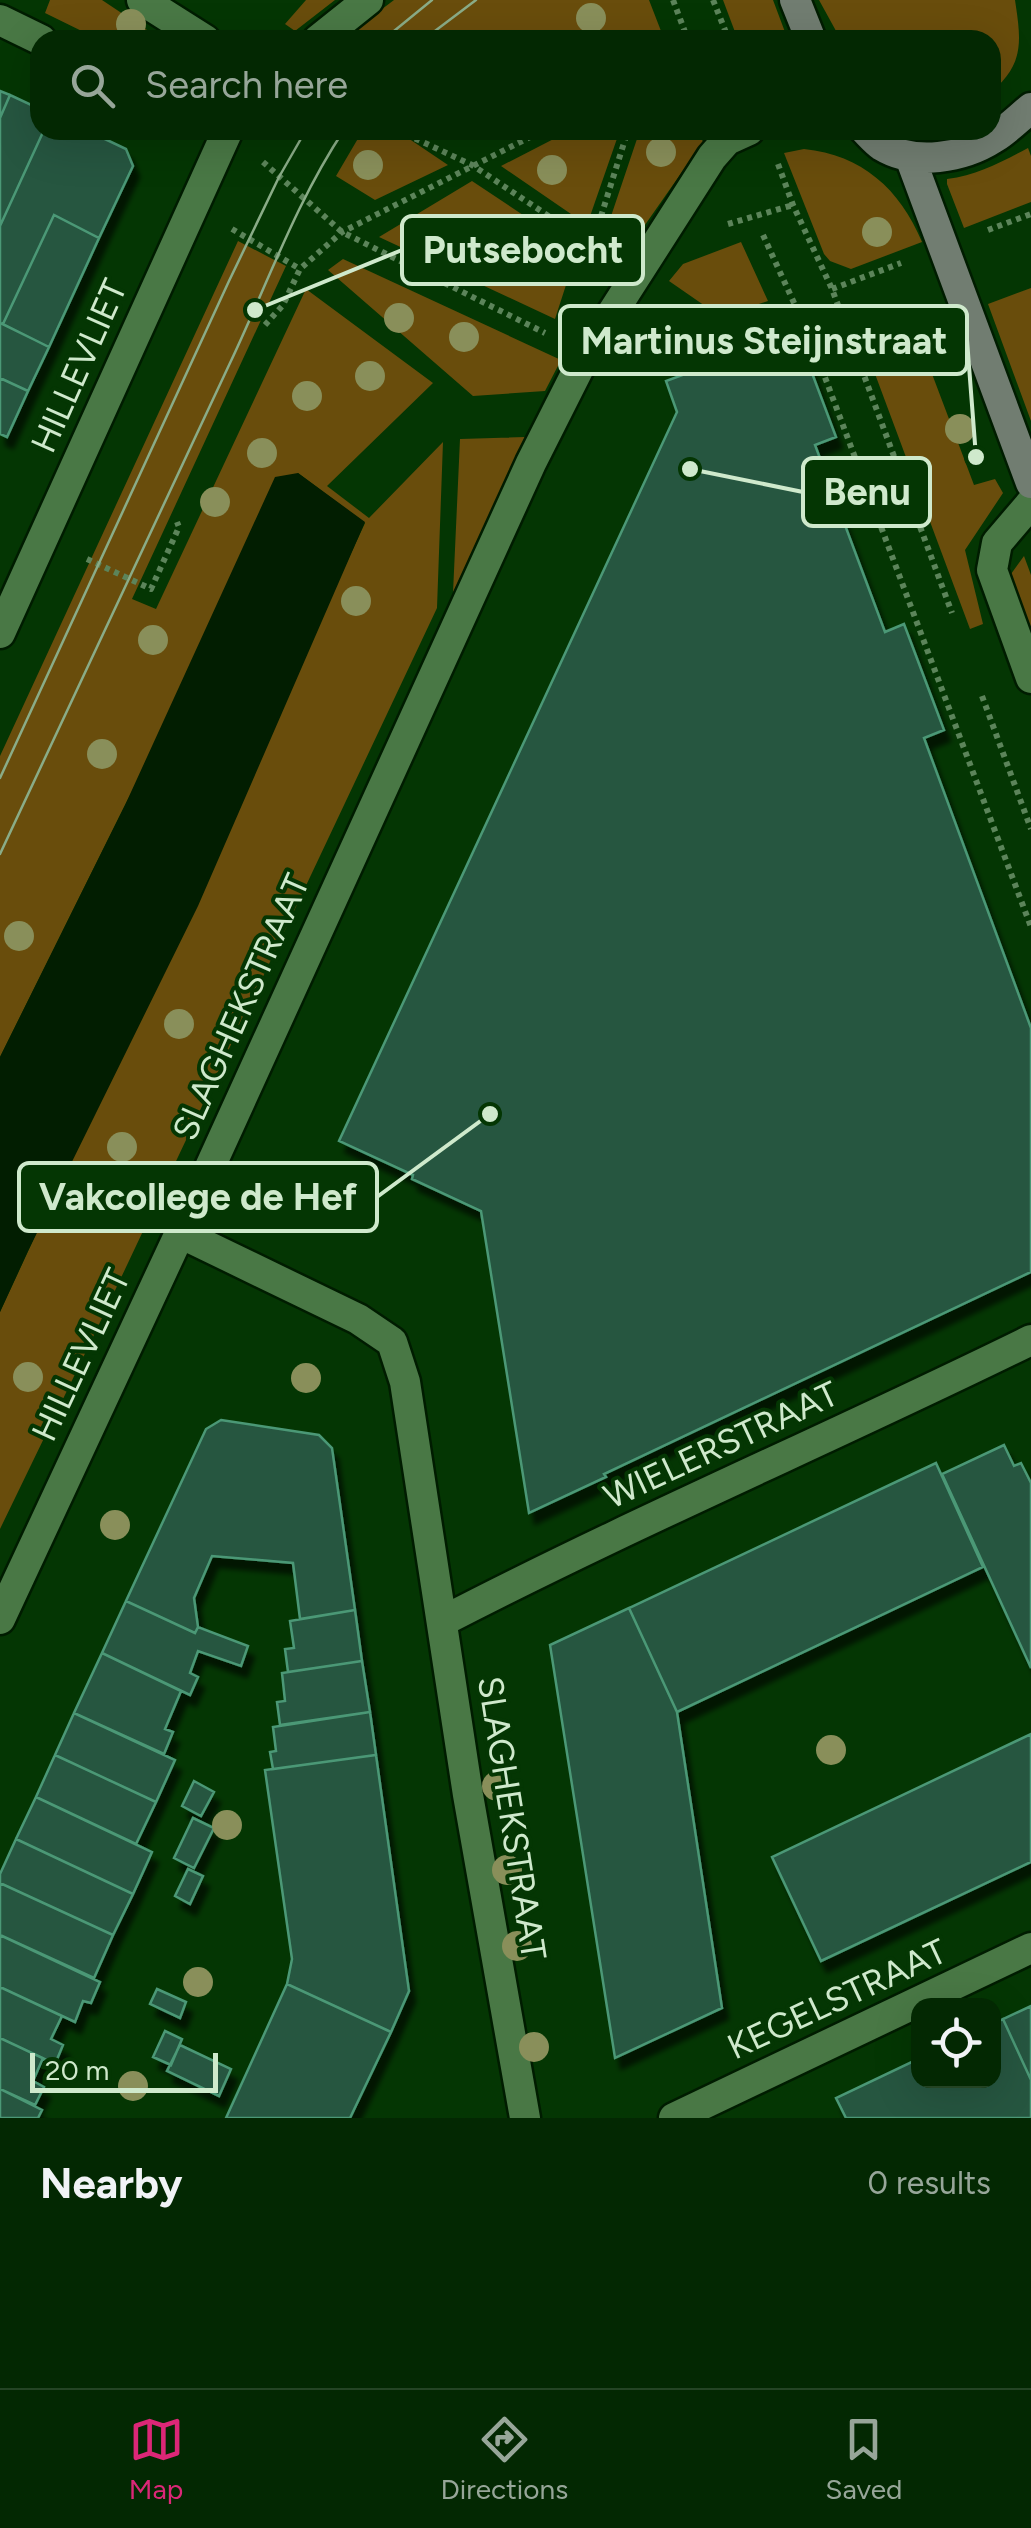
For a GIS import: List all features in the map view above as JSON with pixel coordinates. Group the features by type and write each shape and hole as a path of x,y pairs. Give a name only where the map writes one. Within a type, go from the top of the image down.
{"main road":[{"path":"795,0 807,30"},
{"path":"1001,132 1031,108"},
{"path":"876,140 910,158 932,158 966,152 990,140"},
{"path":"910,158 1031,483"}],"street":[{"path":"142,0 189,30"},
{"path":"330,30 368,0"},
{"path":"0,20 30,35"},
{"name":"HILLEVLIET","path":"2,625 222,140"},
{"name":"SLAGHEKSTRAAT","path":"526,2118 468,1795 406,1382 392,1342 358,1319 180,1232 531,463 586,354 712,157 727,140"},
{"path":"1031,503 997,544 992,570 1031,678"},
{"name":"HILLEVLIET","path":"0,1618 180,1232"},
{"name":"WIELERSTRAAT","path":"443,1622 638,1524 1031,1340"},
{"name":"KEGELSTRAAT","path":"674,2118 1031,1948"}],"path":[{"path":"673,0 684,30"},
{"path":"713,0 724,30"},
{"path":"238,140 342,232 586,354"},
{"path":"419,140 472,164 638,274"},
{"path":"265,325 283,305 300,269 342,232 523,140"},
{"path":"592,244 625,140"},
{"path":"776,160 837,302 956,624"},
{"path":"198,193 220,206 229,227 300,269"},
{"path":"764,235 811,340 1031,927"},
{"path":"811,340 831,332"},
{"path":"42,538 151,588 179,527 177,522"},
{"path":"976,680 1031,828"}],"shaded area":[{"path":"50,0 102,0 147,30 80,30 45,13"},
{"path":"306,0 335,0 296,30 285,24"},
{"path":"394,0 649,0 661,30 354,30"},
{"path":"723,0 773,0 784,30 734,30"},
{"path":"819,0 1015,0 1019,39 1015,61 1001,83 1001,30 836,30"},
{"path":"357,140 411,140 448,165 375,200 336,176"},
{"path":"552,140 617,140 587,225 501,166"},
{"path":"637,140 702,140 626,252 604,237"},
{"path":"1028,148 1031,202 964,228 947,179 979,171"},
{"path":"804,149 844,159 876,178 902,206 922,242 851,269 830,261 784,153"},
{"path":"472,181 577,251 555,319 379,237"},
{"path":"238,241 286,266 132,599 156,609 306,289 433,383 327,486 369,518 443,442 437,608 0,1529 0,1312 365,523 298,473 126,803 0,1057 0,756"},
{"path":"741,242 768,301 721,317 669,281 683,264"},
{"path":"343,259 561,360 545,391 473,396 328,270"},
{"path":"1031,288 1031,421 988,304"},
{"path":"912,321 974,485 995,479 1003,493 965,550 983,624 970,629 862,339"},
{"path":"525,437 453,593 460,439"},
{"path":"298,473 365,522 198,906 0,1312 0,1057 126,803 275,477"},
{"path":"1024,556 1031,575 1031,629 1011,574"}],"building":[{"path":"0,91 10,95 0,118"},
{"path":"10,95 30,104 30,140 39,140 0,226 0,118"},
{"path":"39,140 107,140 126,149 133,166 99,238 54,215 3,324 0,226"},
{"path":"54,215 99,238 49,347 3,324"},
{"path":"0,323 49,347 28,391 0,378"},
{"path":"797,333 836,437 815,445 885,632 904,624 944,730 924,738 1031,1028 1031,1272 529,1513 481,1211 339,1141 677,412 666,381"},
{"path":"0,378 28,391 7,437 0,434"},
{"path":"221,1420 319,1435 332,1448 355,1610 300,1619 293,1563 212,1556 194,1598 198,1627 195,1633 126,1601 206,1429"},
{"path":"1004,1445 1014,1466 1021,1463 1031,1483 1031,1668 942,1474"},
{"path":"936,1463 983,1567 677,1712 629,1608"},
{"path":"126,1601 195,1633 198,1627 248,1646 241,1666 198,1651 190,1673 198,1677 190,1695 102,1653"},
{"path":"629,1608 677,1712 722,2008 615,2058 550,1645"},
{"path":"355,1610 362,1661 288,1672 285,1649 294,1648 290,1621"},
{"path":"102,1653 181,1691 165,1729 173,1732 164,1754 74,1713"},
{"path":"362,1661 370,1712 280,1725 277,1702 285,1701 282,1673"},
{"path":"370,1712 376,1755 273,1769 273,1727"},
{"path":"74,1713 175,1760 156,1802 55,1755"},
{"path":"1031,1734 1031,1862 821,1961 772,1857"},
{"path":"55,1755 156,1802 136,1844 36,1797"},
{"path":"376,1755 409,1991 391,2032 287,1984 292,1959 265,1770"},
{"path":"194,1781 214,1792 201,1816 182,1806"},
{"path":"36,1797 152,1852 133,1894 16,1839"},
{"path":"193,1818 214,1828 194,1868 174,1858"},
{"path":"16,1839 133,1894 113,1935 0,1883 0,1874"},
{"path":"188,1869 203,1876 190,1904 175,1896"},
{"path":"0,1883 113,1935 94,1978 0,1935"},
{"path":"0,1935 100,1982 91,2003 83,2001 75,2022 0,1987"},
{"path":"287,1984 391,2032 350,2118 226,2118"},
{"path":"0,1987 62,2016 51,2039 63,2045 55,2064 0,2038"},
{"path":"157,1989 186,2002 180,2018 150,2004"},
{"path":"1031,2006 1031,2080 1003,2019"},
{"path":"1001,2020 1031,2080 1031,2118 846,2118 836,2098 911,2062 911,2088 1001,2088"},
{"path":"165,2031 182,2039 171,2065 153,2057"},
{"path":"0,2038 43,2058 33,2081 44,2087 35,2105 0,2089"},
{"path":"180,2045 231,2069 219,2096 167,2071"},
{"path":"0,2089 42,2110 38,2118 0,2118"}],"tram line":[{"path":"395,30 432,0"},
{"path":"436,30 476,0"},
{"path":"0,778 229,281 300,140"},
{"path":"0,854 297,215 338,140"}],"place":[{"name":"Putsebocht","path":"255,310"},
{"name":"Martinus Steijnstraat","path":"976,457"},
{"name":"Benu","path":"690,469"},
{"name":"Vakcollege de Hef","path":"490,1114"}]}
